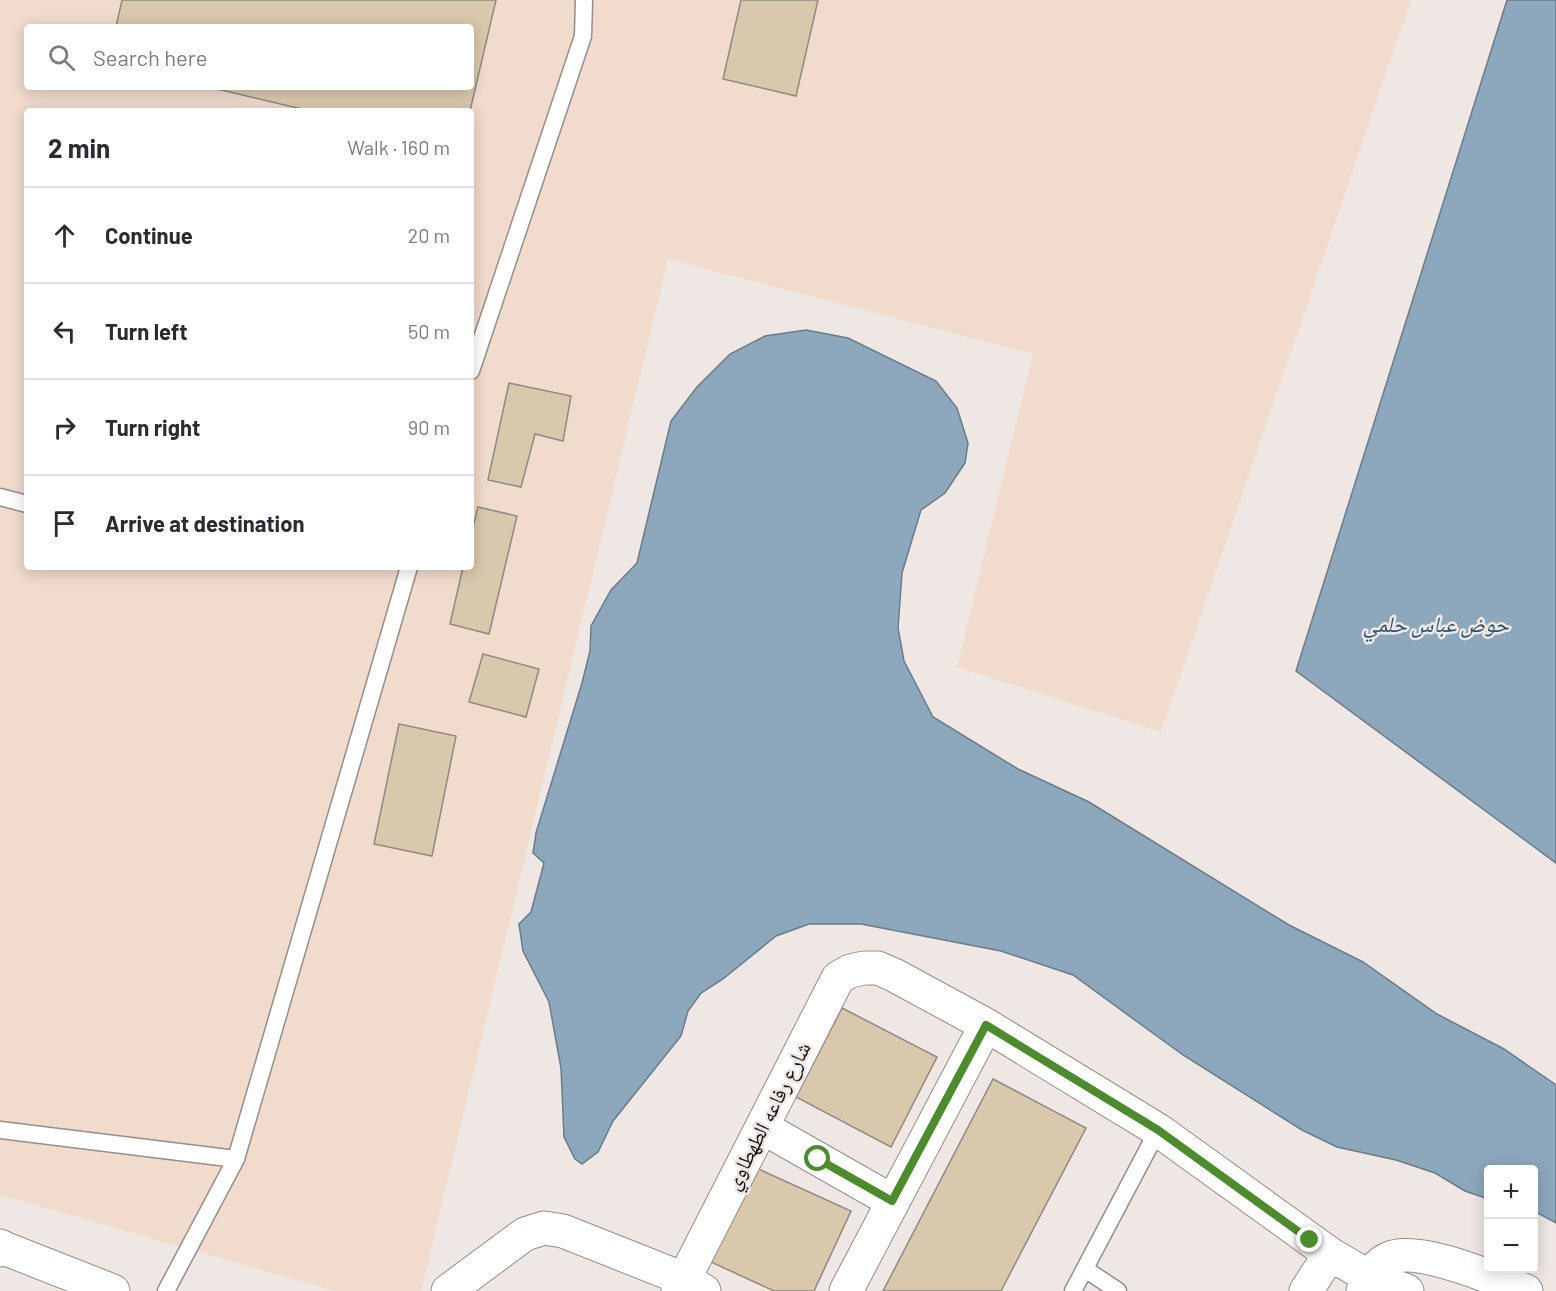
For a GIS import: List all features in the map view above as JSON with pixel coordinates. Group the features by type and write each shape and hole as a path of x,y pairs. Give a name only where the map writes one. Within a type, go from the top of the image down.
{"street":[{"name":"شارع رفاعه الطهطاوي","path":"689,1287 762,1127 838,978 850,971 878,968 986,1025"},
{"path":"846,1291 986,1025 1158,1130 1329,1254 1366,1284 1407,1291"},
{"path":"762,1127 892,1201"},
{"path":"448,1291 525,1234 544,1228 562,1231 689,1287"},
{"path":"0,1248 113,1291"},
{"path":"1366,1284 1389,1258 1409,1253 1471,1270 1526,1291"},
{"path":"1306,1291 1329,1254"}],"lane":[{"path":"474,362 582,36 584,0"},
{"path":"0,497 24,503"},
{"path":"166,1291 236,1159 408,570"},
{"path":"0,1130 236,1159"},
{"path":"1073,1291 1158,1130"},
{"path":"1085,1269 1118,1291"}],"shaded area":[{"path":"0,0 1411,0 1161,732 957,667 1033,354 668,259 421,1291 335,1291 0,1195"}],"water":[{"name":"حوض عباس حلمي","path":"1507,0 1556,0 1556,863 1296,671"},
{"path":"806,330 848,338 936,381 957,408 968,443 965,463 945,493 921,510 902,573 898,628 904,661 933,717 1018,769 1089,802 1289,925 1363,962 1437,1014 1504,1049 1556,1085 1556,1223 1538,1213 1538,1165 1484,1165 1484,1198 1465,1191 1435,1173 1396,1160 1337,1147 1302,1130 1183,1055 1073,975 1001,951 861,924 809,924 776,936 723,979 701,993 688,1011 681,1036 613,1121 598,1152 582,1164 575,1159 564,1137 561,1068 549,1002 523,951 519,924 531,912 544,863 533,853 536,833 582,683 590,651 591,626 611,590 637,563 671,421 697,387 730,354 765,336"}],"building":[{"path":"122,0 496,0 471,108 297,108 222,90 474,90 474,24 117,24"},
{"path":"741,0 818,0 796,96 723,79"},
{"path":"509,383 571,396 563,441 535,434 521,487 488,480"},
{"path":"478,507 517,516 489,634 450,624 462,570 474,570 474,523"},
{"path":"483,654 539,669 526,717 469,702"},
{"path":"399,724 456,736 432,856 374,844"},
{"path":"842,1008 937,1057 891,1147 796,1097"},
{"path":"993,1079 1086,1128 1001,1291 883,1291"},
{"path":"754,1167 851,1211 814,1291 774,1291 711,1262"}],"route":[{"path":"818,1159 892,1201 986,1025 1158,1130 1310,1240"}]}
